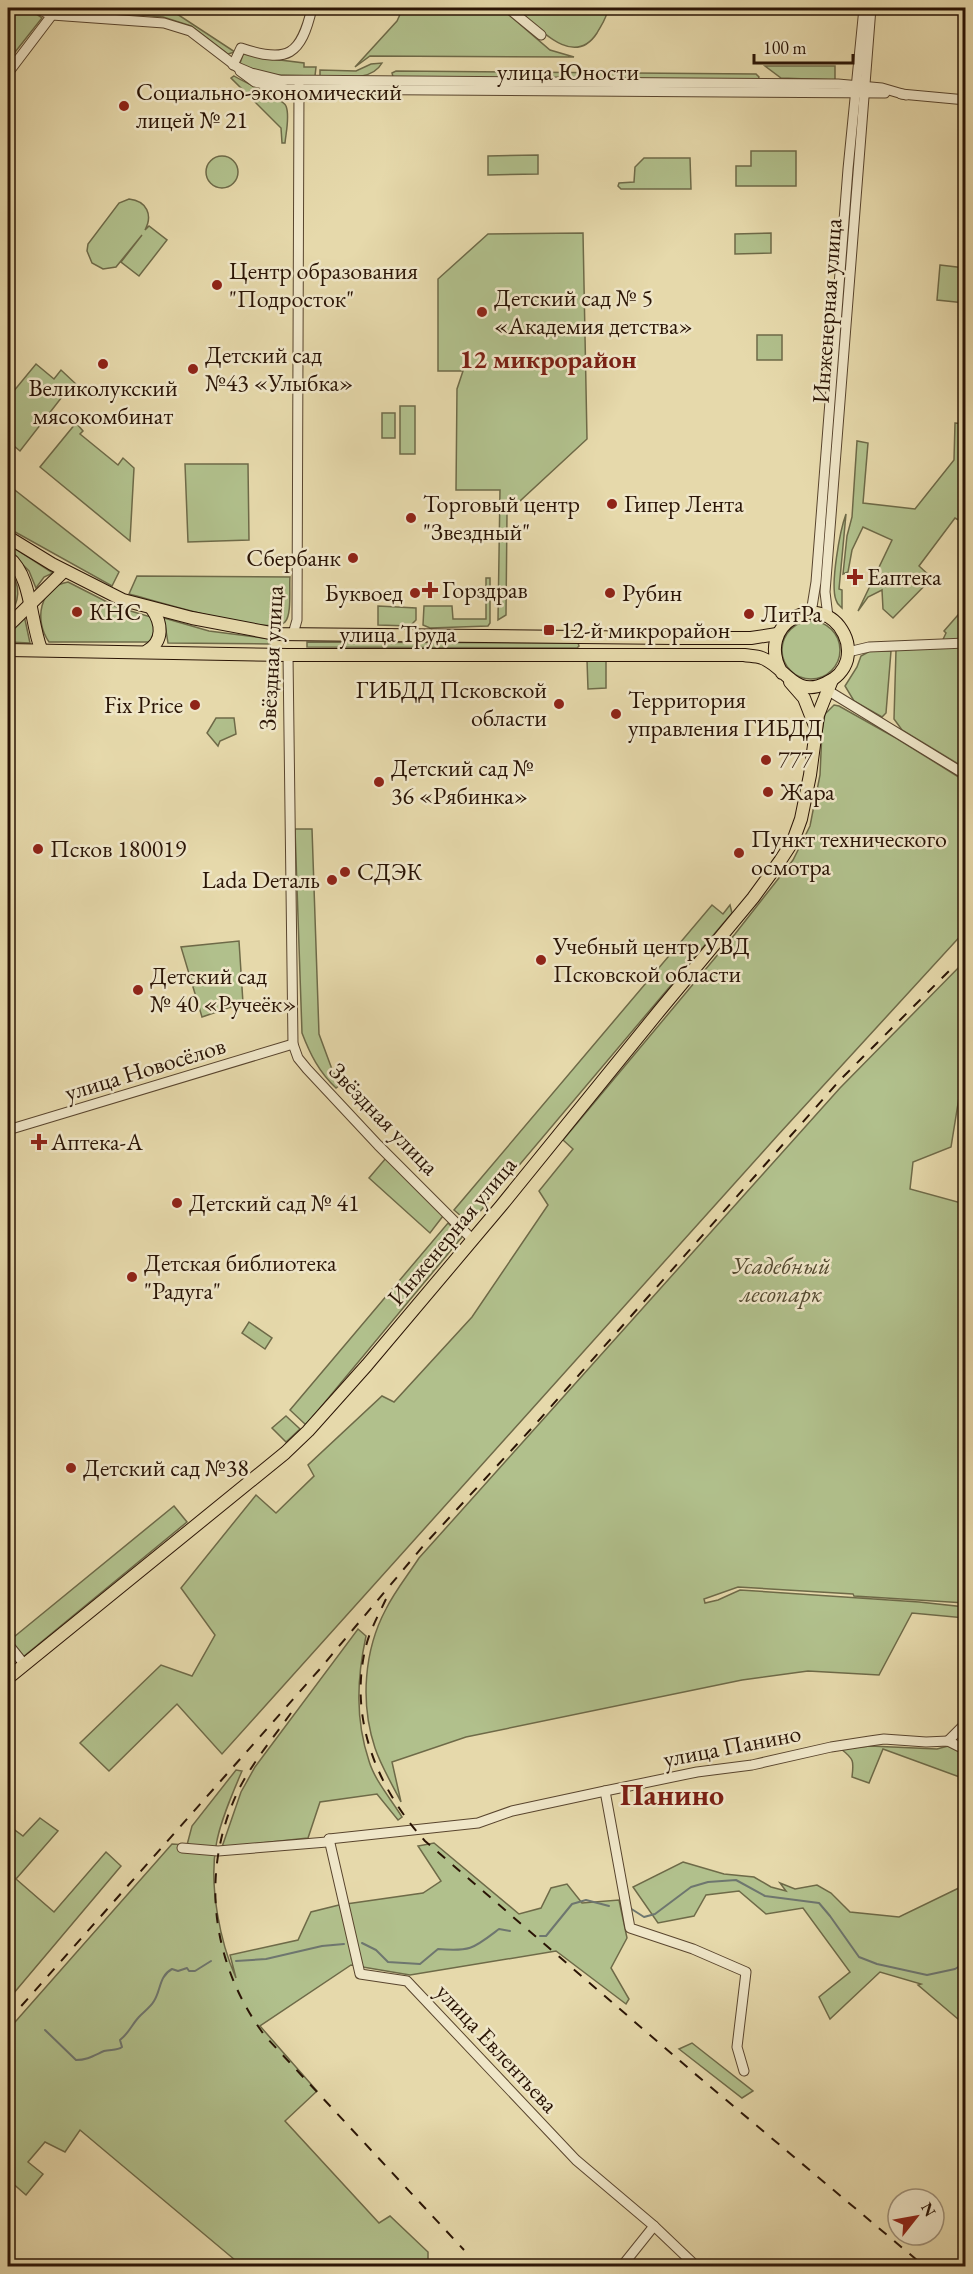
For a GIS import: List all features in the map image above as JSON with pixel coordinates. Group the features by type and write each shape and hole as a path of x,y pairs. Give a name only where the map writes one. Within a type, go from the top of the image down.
{"main road":[{"name":"улица Труда","path":"8,537 64,571 123,600 152,609 237,628 293,634 730,638 765,637 777,634"},
{"path":"8,557 23,577 34,632 41,649"},
{"path":"8,626 64,571"},
{"path":"147,651 156,644 160,630 157,615 152,609"},
{"path":"777,634 795,616 811,613 828,617 846,636 848,652"},
{"name":"Звёздная улица","path":"288,655 293,634"},
{"name":"Инженерная улица","path":"777,634 774,654 784,676 804,698 815,727"},
{"name":"улица Труда","path":"8,650 288,655 744,655 764,658 784,676"},
{"name":"Инженерная улица","path":"8,1677 285,1453 308,1431 367,1365 753,898 793,841 801,819 810,775 815,727 830,685 843,669 848,652"},
{"path":"784,676 797,684 809,687 830,685"}],"street":[{"name":"улица Юности","path":"35,8 52,15 164,23 190,31 235,66 299,85 861,90 966,100"},
{"path":"235,66 241,48 272,57 295,47 302,41 312,8"},
{"path":"508,8 541,36"},
{"name":"Инженерная улица","path":"828,617 825,592 861,90 864,8"},
{"name":"Инженерная улица","path":"811,613 816,585 848,169 872,8"},
{"path":"8,73 52,15"},
{"name":"Звёздная улица","path":"293,634 297,609 299,85"},
{"path":"848,652 869,647 966,643"},
{"name":"Звёздная улица","path":"288,655 294,1044 298,1058 378,1145 472,1239"},
{"path":"830,685 966,775"},
{"name":"улица Новосёлов","path":"8,1130 294,1044"},
{"path":"8,1644 24,1664"},
{"path":"948,1742 966,1723"},
{"name":"улица Панино","path":"182,1848 218,1851 327,1842 329,1839 478,1823 512,1811 605,1791 697,1772 752,1765 831,1747 884,1739 948,1742 966,1749"},
{"path":"605,1791 630,1928 693,1949 746,1972 737,2047 744,2071"},
{"name":"улица Евлентьева","path":"329,1839 360,1974 407,1981 576,2160 654,2226 696,2266"},
{"path":"622,2266 654,2226"}],"green space":[{"path":"27,8 42,18 8,61 8,10"},
{"path":"59,8 168,8 235,52 228,54 191,26 163,17"},
{"path":"403,8 501,8 550,50 574,57 370,56 355,67 397,21"},
{"path":"516,8 608,8 597,33 587,43 577,47 566,46 555,41"},
{"path":"244,52 272,59 304,63 304,67 316,67 315,76 273,75 243,66 240,63"},
{"path":"382,63 377,69 363,76 320,76 320,70 356,71 371,64"},
{"path":"765,66 835,66 835,80 781,78"},
{"path":"396,71 756,74 759,77 758,80 393,77 392,73"},
{"path":"234,76 284,103 288,119 285,143 282,143 281,128 231,78"},
{"path":"751,151 796,151 796,186 736,186 736,166 751,166"},
{"path":"538,155 538,174 488,175 488,156"},
{"path":"222,156 233,161 238,172 233,183 222,188 211,183 206,172 211,161"},
{"path":"644,158 690,158 691,189 621,189 618,186 619,183 634,182 635,167"},
{"path":"129,199 140,203 147,210 148,219 145,230 149,226 167,240 139,276 121,262 142,235 116,267 103,269 92,263 87,251 88,244 119,203"},
{"path":"583,233 587,439 507,513 506,615 498,620 500,490 456,490 457,389 463,371 438,371 438,279 488,234"},
{"path":"771,233 771,253 735,254 735,234"},
{"path":"940,265 965,268 965,303 937,300"},
{"path":"757,335 782,335 782,360 757,360"},
{"path":"36,364 54,379 61,370 77,385 71,393 65,393 20,451 8,441 8,398"},
{"path":"400,406 415,406 415,454 400,454"},
{"path":"382,413 395,413 395,438 382,438"},
{"path":"76,423 83,431 80,434 118,465 123,458 134,468 130,541 40,467"},
{"path":"955,423 965,424 965,518 962,522 955,518 919,566 932,578 893,618 883,609 882,590 868,597 858,611 892,540 863,527 852,550 848,572 843,574 847,536 852,517 857,441 868,443 863,503 915,509 954,460"},
{"path":"185,464 248,464 249,540 188,542"},
{"path":"11,487 119,572 112,586 8,528 8,492"},
{"path":"846,514 839,589 842,590 842,608 836,600 834,582"},
{"path":"8,544 53,573 44,577 36,588 29,571 8,550"},
{"path":"8,571 16,582 18,594 15,606 8,618"},
{"path":"137,576 290,577 289,613 285,622 275,625 258,625 210,616 129,594"},
{"path":"486,578 490,578 490,623 488,626 430,628 423,625 424,606 452,606 453,619 486,619"},
{"path":"68,582 117,607 151,617 156,630 151,642 49,642 42,624 42,606 51,591 58,585"},
{"path":"378,606 416,608 416,620 410,626 378,625"},
{"path":"965,607 965,768 902,730 894,719 896,650 939,648 946,633 944,631"},
{"path":"24,615 30,643 8,642 8,633"},
{"path":"164,618 209,631 271,639 270,644 168,643"},
{"path":"811,621 822,623 835,634 840,650 838,661 827,674 811,679 800,677 787,666 782,650 784,639 795,626"},
{"path":"307,642 578,643 579,646 577,648 307,647"},
{"path":"870,651 891,651 886,713 882,717 854,701 845,686 861,656"},
{"path":"587,660 606,660 606,688 588,689"},
{"path":"834,705 896,738 965,781 965,931 778,1135 222,1754 177,1704 109,1771 80,1743 161,1665 192,1676 215,1635 181,1588 256,1495 276,1513 314,1476 308,1465 382,1396 394,1402 472,1317 548,1205 539,1191 573,1149 563,1140 735,934 793,860 810,826 820,775 825,714"},
{"path":"216,718 234,718 236,734 220,741 218,746 207,733"},
{"path":"295,829 312,829 319,1034 333,1072 341,1084 336,1088 316,1062 302,1033"},
{"path":"712,905 723,914 730,905 732,913 472,1221 468,1222 454,1210"},
{"path":"239,941 243,1003 202,1017 181,947"},
{"name":"Усадебный лесопарк","path":"965,961 965,1060 951,1147 913,1162 910,1189 965,1204 965,1603 738,1587 704,1599 705,1603 718,1600 740,1590 919,1602 965,1607 965,1618 912,1613 879,1675 808,1671 742,1680 466,1737 392,1762 401,1802 375,1748 370,1731 366,1695 373,1642 397,1589 419,1558 840,1088"},
{"path":"386,1158 443,1216 430,1233 369,1178"},
{"path":"448,1223 462,1237 306,1425 290,1410"},
{"path":"249,1322 272,1338 265,1349 242,1333"},
{"path":"286,1416 300,1429 286,1442 272,1428"},
{"path":"174,1506 187,1522 23,1657 9,1641"},
{"path":"358,1629 366,1636 359,1683 364,1745 375,1776 402,1817 398,1820 377,1794 320,1802 308,1838 222,1847 241,1792 255,1767"},
{"path":"965,1734 965,1779 883,1749 869,1783 852,1777 852,1761 841,1749 870,1746 937,1749 959,1743"},
{"path":"236,1770 242,1771 220,1828 214,1862 214,1878 217,1914 225,1948 236,1978 230,1955 298,1940 311,1912 339,1905 423,1893 441,1881 418,1846 434,1843 519,1914 541,1908 551,1888 567,1884 582,1903 619,1900 627,1938 611,1968 629,1999 626,2004 556,1951 410,1975 351,1965 260,2026 317,2091 285,2121 379,2223 390,2216 428,2252 428,2266 230,2266 235,2260 80,2130 65,2152 45,2142 28,2162 43,2174 26,2195 11,2182 8,2184 8,2030 172,1844 187,1845 192,1826"},
{"path":"40,1818 58,1831 16,1879 54,1912 106,1852 121,1866 8,2000 8,1825 23,1836"},
{"path":"683,1862 724,1874 754,1877 771,1887 786,1891 780,1883 795,1889 817,1885 831,1893 850,1912 899,1917 965,1885 965,2025 918,1985 921,1984 880,1972 830,2019 819,1997 850,1972 803,1908 766,1914 739,1891 706,1895 694,1916 658,1923 633,1887"},
{"path":"692,2043 753,2091 742,2098 679,2049"}],"waterway":[{"path":"630,1908 644,1917 655,1914 691,1887 708,1882 736,1880 765,1896 819,1903 859,1957 877,1964 927,1975 955,1969 966,1962"},
{"path":"540,1936 546,1936 572,1904 586,1900 609,1906"},
{"path":"362,1943 376,1950 388,1962 420,1964 438,1949 465,1949 472,1947 499,1929 510,1931"},
{"path":"236,1961 266,1959 322,1946 344,1944"},
{"path":"45,2030 76,2060 120,2048 122,2047 120,2040 152,2003 162,1979 168,1972 172,1969 178,1971 187,1968 189,1971 195,1971 211,1961"}],"railway":[{"path":"8,2021 319,1670 424,1545 532,1428 840,1080 954,966"},
{"path":"386,1599 366,1646 361,1673 361,1699 364,1725 380,1775 408,1820 425,1841 694,2073 924,2266"},
{"path":"291,1713 245,1779 226,1820 215,1884 222,1948 247,2008 265,2036 464,2250"},
{"path":"481,2260 487,2266"}],"place":[{"name":"Социально-экономический лицей № 21","path":"124,106"},
{"name":"Центр образования \"Подросток\"","path":"217,285"},
{"name":"Детский сад № 5 «Академия детства»","path":"482,312"},
{"name":"Великолукский мясокомбинат","path":"103,364"},
{"name":"Детский сад №43 «Улыбка»","path":"193,369"},
{"name":"Гипер Лента","path":"612,504"},
{"name":"Торговый центр \"Звездный\"","path":"411,518"},
{"name":"Сбербанк","path":"353,558"},
{"name":"Еаптека","path":"855,577"},
{"name":"Горздрав","path":"430,590"},
{"name":"Буквоед","path":"415,593"},
{"name":"Рубин","path":"610,593"},
{"name":"КНС","path":"77,612"},
{"name":"ЛитРа","path":"749,614"},
{"name":"12-й микрорайон","path":"549,630"},
{"name":"ГИБДД Псковской области","path":"559,704"},
{"name":"Fix Price","path":"195,705"},
{"name":"Территория управления ГИБДД","path":"616,714"},
{"name":"777","path":"766,760"},
{"name":"Детский сад № 36 «Рябинка»","path":"379,782"},
{"name":"Жара","path":"768,792"},
{"name":"Псков 180019","path":"38,849"},
{"name":"Пункт технического осмотра","path":"739,853"},
{"name":"СДЭК","path":"345,872"},
{"name":"Lada Dеталь","path":"332,880"},
{"name":"Учебный центр УВД Псковской области","path":"541,960"},
{"name":"Детский сад № 40 «Ручеёк»","path":"138,990"},
{"name":"Аптека-А","path":"39,1142"},
{"name":"Детский сад № 41","path":"177,1203"},
{"name":"Детская библиотека \"Радуга\"","path":"132,1277"},
{"name":"Детский сад №38","path":"71,1468"}],"district":[{"name":"12 микрорайон","path":"548,359"},
{"name":"Панино","path":"672,1795"}]}
